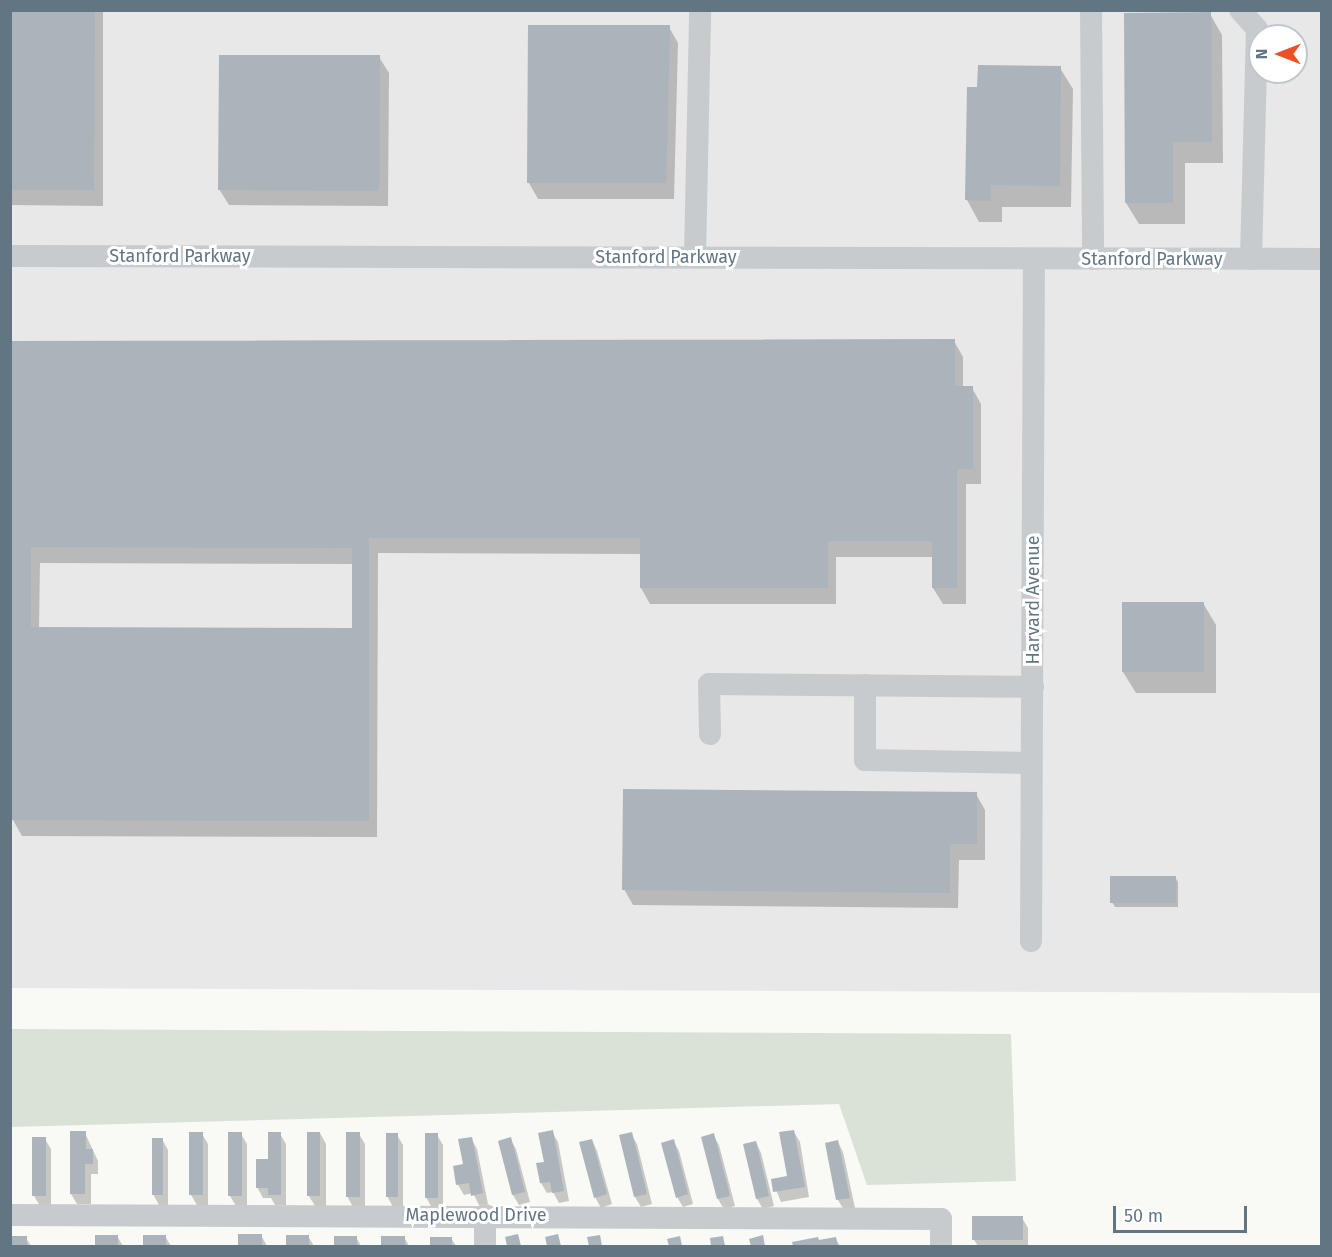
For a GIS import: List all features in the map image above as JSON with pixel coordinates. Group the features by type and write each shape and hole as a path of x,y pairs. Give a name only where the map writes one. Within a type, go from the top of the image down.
{"street":[{"path":"695,257 700,10"},
{"path":"1092,10 1093,259"},
{"path":"1240,10 1257,30 1251,259"},
{"name":"Stanford Parkway","path":"10,255 1322,259"},
{"name":"Harvard Avenue","path":"1031,941 1034,259"},
{"path":"710,734 709,684 1033,687"},
{"path":"866,686 866,760 1031,763"},
{"name":"Maplewood Drive","path":"10,1215 485,1215 941,1219 941,1246"},
{"path":"485,1215 485,1246"}],"shaded area":[{"path":"11,11 1321,11 1321,993 11,988"},
{"path":"10,1029 1011,1034 1016,1181 867,1185 839,1104 11,1127"}],"building":[{"path":"10,10 95,10 94,190 10,190"},
{"path":"1211,12 1212,142 1173,142 1173,203 1125,203 1124,13"},
{"path":"528,25 670,25 666,183 527,183"},
{"path":"219,55 380,55 379,191 218,190"},
{"path":"978,65 1061,66 1060,186 991,185 990,201 965,200 967,87 977,87"},
{"path":"955,339 955,386 973,386 973,469 957,469 957,588 932,588 932,541 828,541 828,588 640,588 640,538 369,538 369,821 11,820 10,341","holes":["31,547 352,548 352,628 31,627"]},
{"path":"1122,602 1204,602 1204,672 1122,672"},
{"path":"623,789 977,792 977,844 950,844 950,893 622,890"},
{"path":"1110,876 1176,876 1176,903 1110,903"},
{"path":"553,1130 564,1191 552,1193 550,1182 540,1183 536,1163 544,1162 538,1133"},
{"path":"794,1130 805,1187 773,1192 771,1179 787,1176 779,1132"},
{"path":"70,1131 86,1131 86,1149 93,1149 93,1164 85,1164 85,1194 70,1194"},
{"path":"189,1132 203,1132 203,1195 189,1195"},
{"path":"228,1132 242,1132 242,1196 228,1196"},
{"path":"268,1132 281,1132 281,1195 268,1195 268,1188 256,1188 256,1159 268,1159"},
{"path":"307,1132 320,1132 320,1196 307,1196"},
{"path":"346,1132 360,1132 360,1197 346,1197"},
{"path":"632,1132 647,1194 634,1197 619,1135"},
{"path":"386,1133 398,1133 398,1197 386,1197"},
{"path":"425,1133 438,1133 438,1198 425,1198"},
{"path":"714,1133 730,1196 717,1199 701,1137"},
{"path":"32,1137 46,1137 46,1196 32,1196"},
{"path":"472,1137 483,1193 471,1196 469,1183 456,1185 453,1166 463,1164 458,1139"},
{"path":"511,1137 525,1192 512,1195 498,1141"},
{"path":"152,1138 163,1138 163,1195 152,1195"},
{"path":"592,1139 607,1194 594,1198 579,1142"},
{"path":"674,1139 688,1194 676,1198 661,1143"},
{"path":"838,1140 850,1198 836,1200 825,1143"},
{"path":"756,1141 769,1196 756,1199 743,1144"},
{"path":"972,1216 1023,1216 1023,1240 972,1240"},
{"path":"238,1234 262,1234 262,1246 238,1246"},
{"path":"518,1234 521,1246 507,1246 505,1237"},
{"path":"558,1234 561,1246 547,1246 545,1237"},
{"path":"95,1235 118,1235 118,1246 95,1246"},
{"path":"143,1235 166,1235 166,1246 143,1246"},
{"path":"286,1235 309,1235 309,1246 286,1246"},
{"path":"600,1235 602,1246 589,1246 587,1237"},
{"path":"763,1235 765,1246 751,1246 749,1239"},
{"path":"10,1236 27,1236 27,1246 10,1246"},
{"path":"334,1236 357,1236 357,1246 334,1246"},
{"path":"381,1236 405,1236 405,1246 381,1246"},
{"path":"680,1236 682,1246 669,1246 667,1239"},
{"path":"723,1236 725,1246 711,1246 710,1238"},
{"path":"430,1237 452,1237 452,1246 430,1246"},
{"path":"818,1237 819,1240 836,1237 838,1246 793,1246 792,1242"}]}
